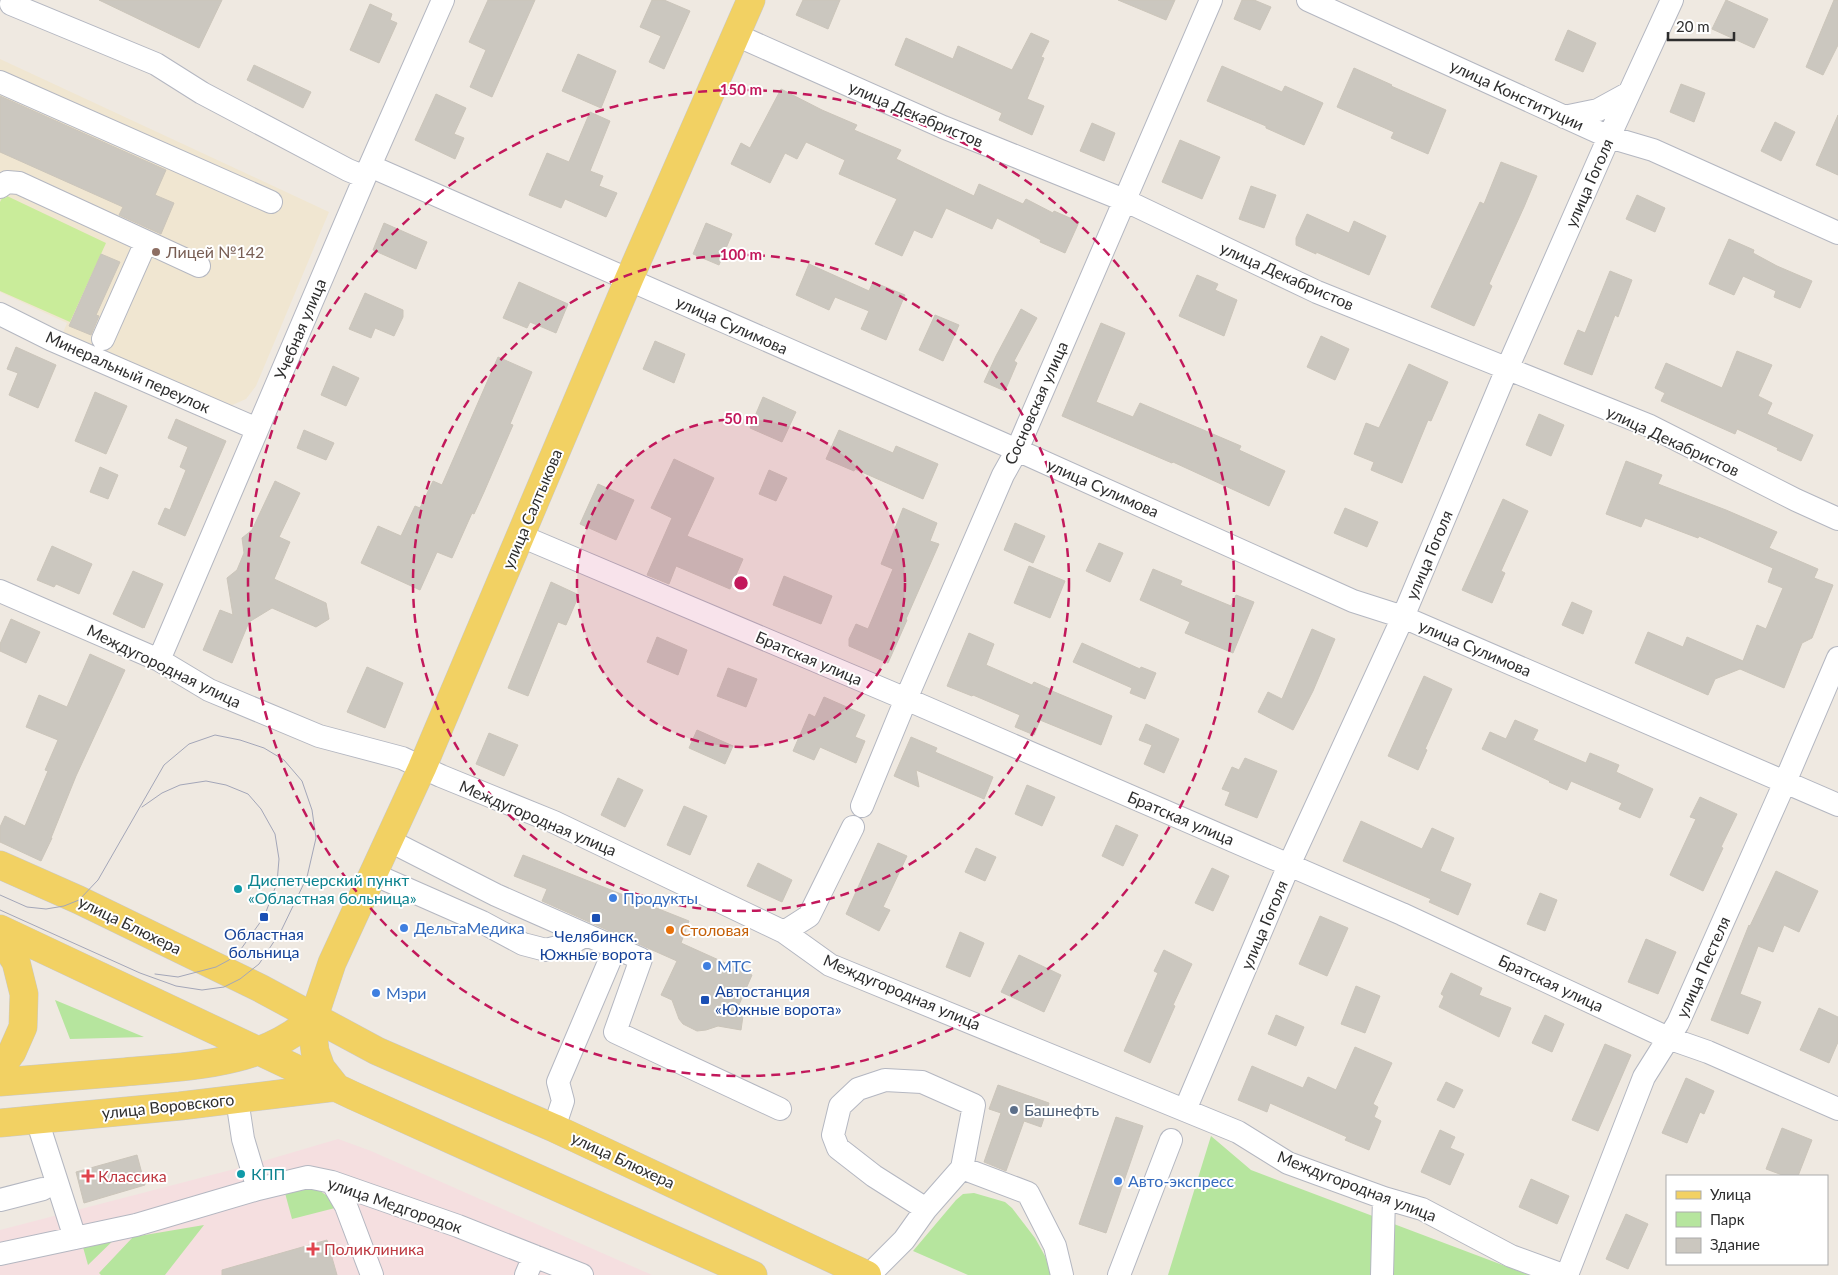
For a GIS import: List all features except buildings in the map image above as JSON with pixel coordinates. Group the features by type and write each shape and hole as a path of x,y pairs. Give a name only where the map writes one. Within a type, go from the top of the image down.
{"main road":[{"name":"улица Салтыкова","path":"314,1017 332,963 422,768 629,280 751,0"},
{"name":"улица Блюхера","path":"0,865 79,900 260,988 377,1050 554,1128 868,1275"},
{"path":"0,929 345,1091 753,1275"},
{"path":"0,937 16,962 24,994 23,1027 12,1052 0,1068"},
{"path":"0,1082 177,1068 223,1062 278,1044 300,1031 314,1017"},
{"path":"314,1017 315,1051 321,1068 345,1091"},
{"name":"улица Воровского","path":"0,1123 237,1099 345,1091"}],"street":[{"name":"Учебная улица","path":"159,660 368,171 444,0"},
{"name":"Сосновская улица","path":"862,806 906,699 1003,475 1017,450 1211,0"},
{"name":"улица Конституции","path":"1308,0 1609,137 1653,150 1838,233"},
{"name":"улица Гоголя","path":"1185,1110 1289,865 1403,617 1609,137 1672,0"},
{"name":"улица Сулимова","path":"11,4 156,64 202,93 348,170 368,171 629,280 1017,450 1353,601 1403,617 1838,805"},
{"name":"улица Декабристов","path":"736,35 943,127 1124,200 1317,292 1650,426 1796,500 1838,519"},
{"path":"0,82 270,202"},
{"path":"1564,117 1598,110 1629,93"},
{"path":"0,187 7,182 19,183 198,266"},
{"path":"103,339 146,242"},
{"name":"Минеральный переулок","path":"0,314 52,340 257,429"},
{"name":"Братская улица","path":"521,536 906,699 1402,914 1668,1038 1708,1052 1838,1108"},
{"name":"Междугородная улица","path":"0,591 159,660 209,690 319,736 402,758 554,822 784,932 830,965 1238,1132 1288,1163 1384,1198 1422,1209 1511,1256 1565,1275"},
{"name":"улица Пестеля","path":"1565,1275 1644,1077 1678,1023 1838,658"},
{"path":"784,932 809,916 853,827"},
{"path":"388,840 496,895 641,959 615,1032 780,1109"},
{"path":"373,874 482,922 523,944 546,950 570,944 586,935"},
{"path":"554,1128 562,1101 558,1082 615,948"},
{"path":"868,1275 904,1240 926,1208 962,1168 974,1105 922,1082 885,1080 858,1089 840,1106 833,1135 838,1148 874,1176 926,1208"},
{"path":"237,1099 243,1139 258,1189"},
{"path":"37,1120 76,1238"},
{"path":"1119,1275 1171,1140"},
{"path":"962,1168 1028,1193 1055,1246 1062,1275"},
{"name":"улица Медгородок","path":"0,1254 136,1225 258,1189 308,1177 332,1182 458,1226 530,1266 582,1275"},
{"path":"332,1182 346,1206 372,1275"},
{"path":"0,1200 43,1189"},
{"path":"1382,1275 1384,1198"}],"shaded area":[{"name":"Лицей №142","path":"0,59 329,212 256,386 246,399 230,406 62,335 67,323 0,292"},
{"path":"338,1139 371,1151 652,1275 0,1275 0,1230 250,1165"}],"green space":[{"path":"3,196 6,198 7,196 106,243 70,322 0,291 0,202"},
{"path":"55,1000 144,1037 70,1039"},
{"path":"1211,1136 1251,1170 1529,1275 1168,1275"},
{"path":"316,1188 330,1198 335,1208 292,1219 285,1193"},
{"path":"974,1193 1005,1202 1012,1208 1035,1238 1045,1256 1052,1275 968,1275 913,1251 956,1200 963,1194"},
{"path":"204,1225 165,1275 101,1275 99,1273 133,1237"},
{"path":"124,1230 88,1265 81,1240"}],"tram line":[{"path":"0,895 27,907 46,909 64,906 79,900 98,880 164,765 189,744 215,735 240,740 264,748 284,760 302,781 312,810 316,838 307,877 281,931 259,964 240,979 224,987 202,990 176,986 140,973 0,910"},
{"path":"142,807 162,793 180,785 206,781 226,785 248,794 261,809 275,834 279,859 277,883 264,917 241,949 229,960 216,967 178,977 155,974"}],"place":[{"name":"Лицей №142","path":"156,252"},
{"name":"Диспетчерский пункт «Областная больница»","path":"238,889"},
{"name":"Продукты","path":"613,898"},
{"name":"Областная больница","path":"264,917"},
{"name":"Челябинск. Южные ворота","path":"596,918"},
{"name":"ДельтаМедика","path":"404,928"},
{"name":"Столовая","path":"670,930"},
{"name":"МТС","path":"707,966"},
{"name":"Мэри","path":"376,993"},
{"name":"Автостанция «Южные ворота»","path":"705,1000"},
{"name":"Башнефть","path":"1014,1110"},
{"name":"КПП","path":"241,1174"},
{"name":"Классика","path":"88,1176"},
{"name":"Авто-экспресс","path":"1118,1181"},
{"name":"Поликлиника","path":"313,1249"}]}
